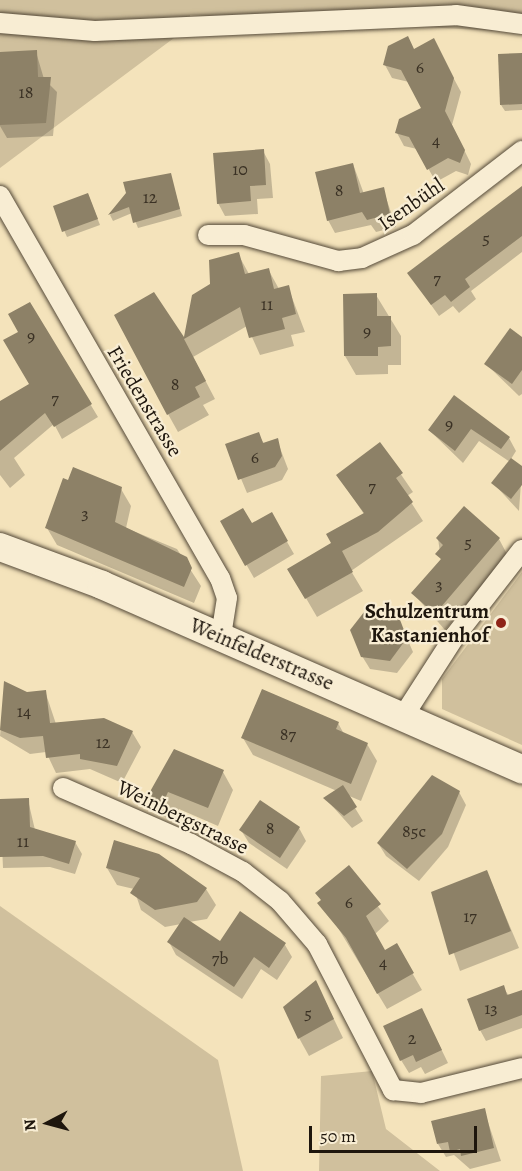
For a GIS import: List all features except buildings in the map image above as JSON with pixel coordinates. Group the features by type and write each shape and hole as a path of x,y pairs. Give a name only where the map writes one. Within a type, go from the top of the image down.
{"main road":[{"name":"Weinfelderstrasse","path":"0,547 221,636 522,769"}],"street":[{"path":"0,23 95,31 456,15 522,24"},
{"name":"Isenbühl","path":"208,235 244,236 338,261 362,258 413,235 522,151"},
{"name":"Friedenstrasse","path":"0,196 220,578 228,598 221,636"},
{"path":"404,715 455,636 522,550"},
{"name":"Weinbergstrasse","path":"63,788 191,844 243,872 280,901 317,944 393,1090 421,1093 522,1068"}],"shaded area":[{"path":"0,0 522,0 522,32 190,15 190,26 0,168"},
{"name":"Schulzentrum Kastanienhof","path":"522,572 522,745 442,709 442,679"},
{"path":"0,906 218,1060 243,1171 0,1171"},
{"path":"372,1071 386,1129 440,1171 319,1171 321,1076"}],"place":[{"name":"Schulzentrum Kastanienhof","path":"501,623"}]}
